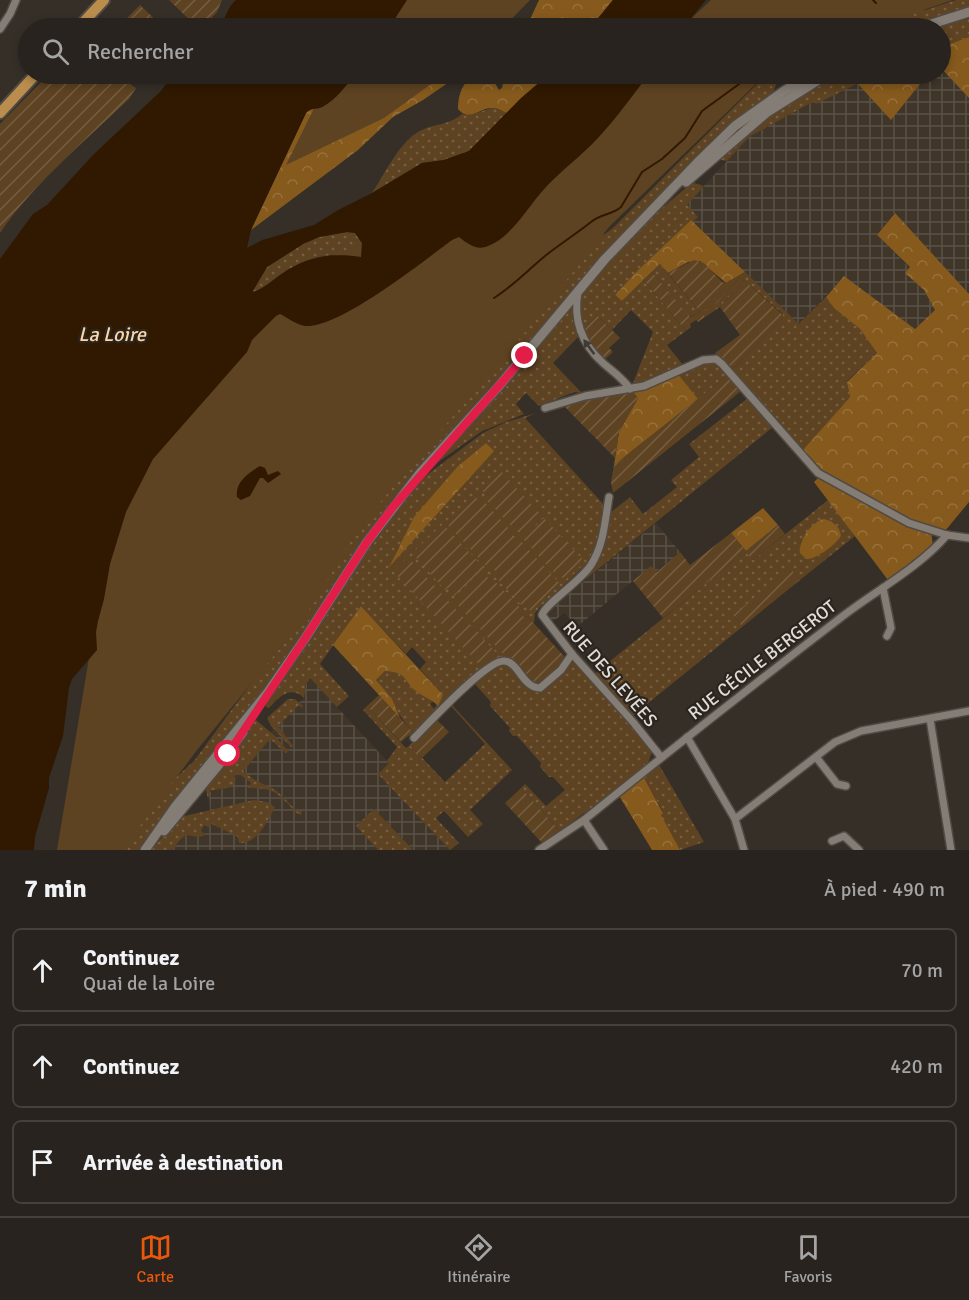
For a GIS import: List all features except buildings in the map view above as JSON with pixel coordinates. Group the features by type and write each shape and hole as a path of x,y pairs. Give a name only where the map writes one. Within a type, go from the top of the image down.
{"main road":[{"path":"87,18 104,0"},
{"path":"951,18 969,12"},
{"path":"0,113 27,84"},
{"path":"146,850 188,790 268,692 367,542 420,473 499,386 578,290 697,163 735,126 796,84"},
{"path":"654,209 766,113 812,84"}],"street":[{"path":"0,29 16,0"},
{"path":"578,290 576,304 583,340 630,389"},
{"path":"545,408 568,400 650,384 703,360 716,359 818,473 902,520 947,535 969,538"},
{"name":"RUE DES LEVÉES","path":"609,497 601,542 593,563 580,580 549,604 542,613 544,620 572,654 661,757"},
{"name":"RUE CÉCILE BERGEROT","path":"661,757 842,616 883,588 947,535"},
{"path":"883,588 891,628 887,636"},
{"path":"414,738 492,664 501,661 508,662 530,686 540,688 561,670 572,654"},
{"path":"735,819 835,742 853,733 969,711"},
{"path":"930,718 951,850"},
{"path":"687,737 735,819 744,850"},
{"path":"539,850 584,820 661,757"},
{"path":"816,757 837,784 846,786"},
{"path":"584,820 604,850"},
{"path":"832,841 844,836 859,850"}],"shaded area":[{"path":"169,0 222,0 211,18 188,18"},
{"path":"367,0 530,0 513,18 358,18"},
{"path":"711,0 953,0 899,18 692,18"},
{"path":"956,0 969,0 969,8 938,18 898,18 917,10 925,10"},
{"path":"140,5 154,18 127,18"},
{"path":"969,15 969,37 951,43 951,21"},
{"path":"951,78 969,98 969,294 894,213 877,235 910,268 906,273 924,290 935,310 915,329 844,277 799,324 681,211 749,137 807,105 855,84 858,84 891,119 920,84 951,84"},
{"path":"39,84 130,84 136,88 129,99 29,196 0,233 0,124"},
{"path":"326,84 431,84 384,118 286,165"},
{"path":"618,84 756,84 609,227 526,331 406,471 359,528 303,620 197,750 122,850 57,850 101,586 168,372 331,257 415,223"},
{"path":"757,84 776,84 773,93 747,114 518,358 428,460 286,661 141,850 111,850 168,785 194,761 250,685 235,689 285,607 592,238 605,234"},
{"path":"817,84 857,84 816,104 814,102 807,105 749,137 727,161 715,159 744,135"},
{"path":"494,108 507,113 469,151 444,160 422,163 372,193 404,144 418,132 452,121 462,114"},
{"path":"694,183 704,186 687,205 698,217 690,221 615,295 622,301 644,280 686,331 667,345 683,365 646,383 633,383 653,332 631,310 612,330 597,315 581,333 579,295 644,224"},
{"path":"347,232 355,233 362,243 361,257 329,255 309,260 289,269 252,293 267,267 303,244 319,237"},
{"path":"694,260 704,263 722,282 726,283 745,272 717,303 701,312 705,317 690,324 691,327 686,331 644,280 652,272 690,317 700,312 668,273"},
{"path":"660,264 700,312 689,317 652,272"},
{"path":"745,272 799,324 826,297 834,308 860,329 877,353 847,381 850,397 801,452 732,370 783,318 783,314 744,280 720,307 705,317 700,312 717,303"},
{"path":"744,280 783,315 783,318 732,370 715,353 740,335 720,307"},
{"path":"572,303 575,305 578,337 553,363 582,393 574,392 539,406 526,393 516,404 524,414 482,431 431,467"},
{"path":"597,315 620,338 609,348 613,352 603,361 583,331"},
{"path":"710,361 717,363 728,375 698,399 678,374"},
{"path":"728,375 741,391 613,493 611,482 614,465"},
{"path":"632,391 638,398 619,432 615,458 562,404"},
{"path":"748,398 773,427 586,579 610,513 630,497 643,514 677,487 671,480 699,457 689,444"},
{"path":"536,413 525,418 605,506 601,514 601,532 592,559 539,608 535,613 534,623 527,616 524,617 519,612 521,610 489,579 455,601 509,660 500,659 482,668 414,735 409,736 413,732 376,680 385,671 399,673 411,687 433,701 430,704 434,709 443,695 420,669 426,662 412,647 406,654 361,606 320,664 349,696 337,707 310,678 306,684 304,698 299,694 289,693 269,708 266,707 265,701 322,622 365,552 417,485 428,474 483,433 506,422","holes":["486,443 493,451 390,565 398,548 458,466"]},
{"path":"501,471 541,515 522,534 516,528 514,529 484,497 486,495 481,489"},
{"path":"474,495 479,501 482,499 512,532 510,534 515,540 486,566 445,522"},
{"path":"828,500 855,536 800,580 790,569 733,615 742,627 631,717 593,675 746,551 753,560","holes":["816,522 837,527 841,536 820,555 801,542"]},
{"path":"544,518 585,562 565,580 559,574 557,576 522,538"},
{"path":"656,523 680,552 656,572 651,566 578,626 564,613 550,624 545,615 546,612"},
{"path":"443,524 484,568 454,596 448,588 445,590 412,553"},
{"path":"778,525 785,534 753,560 745,552 663,618 633,581 651,566 657,572 680,552 690,565 731,533 746,551"},
{"path":"520,540 560,584 531,611 526,606 524,608 493,574 496,572 491,566"},
{"path":"408,557 500,657 482,668 393,571"},
{"path":"790,568 800,580 742,627 733,615"},
{"path":"484,573 489,579 491,577 522,610 520,612 524,617 527,616 564,656 562,665 538,687 533,681 530,683 454,601"},
{"path":"574,662 623,715 652,752 648,763 589,812 585,812 560,831 521,788 525,784 546,806 565,790 540,767 541,763 517,736 513,736 509,731 510,728 490,706 491,702 474,683 489,671 500,666 507,666 522,684 540,691"},
{"path":"310,678 389,763 378,774 450,850 413,850 374,809 356,826 378,850 172,850 183,835 210,812 209,792 232,787 231,781 285,715 304,698 306,684"},
{"path":"379,695 413,732 401,742 367,706"},
{"path":"288,699 295,699 303,706 302,708 299,705 278,726 293,746 291,747 271,726 267,718"},
{"path":"452,705 512,770 470,810 483,824 468,837 444,811 436,818 459,843 450,850 378,774 389,763 387,761 397,747 363,710 367,706 406,748 410,745 445,782 485,744"},
{"path":"256,720 288,751 286,753 270,739 243,771 253,779 277,791 297,811 302,811 301,815 272,791 248,788 251,783 238,773 234,777 236,779 232,787 210,791 208,799 205,786 237,740"},
{"path":"437,720 449,732 422,758 410,745"},
{"path":"658,763 704,842 680,850 642,774"},
{"path":"521,788 560,831 543,844 505,803"},
{"path":"254,800 267,802 275,807 261,831 251,840 239,843 238,837 210,823 210,828 204,825 201,831 206,835 185,836 172,850 151,850 180,817"},
{"path":"374,809 413,850 378,850 356,826"}],"green space":[{"path":"539,0 613,0 598,18 531,18"},
{"path":"969,37 969,98 951,79 951,43"},
{"path":"356,84 446,84 393,117 358,150 251,230 306,113 309,109 322,108"},
{"path":"465,84 495,84 499,90 503,84 538,84 507,113 488,108 471,115 462,113 458,109 462,88"},
{"path":"858,84 920,84 891,120"},
{"path":"895,213 969,294 969,502 945,531 917,524 824,476 801,452 850,397 847,382 877,353 860,329 834,308 826,297 844,276 915,329 935,310 924,290 905,273 910,267 877,235"},
{"path":"691,220 745,272 726,283 700,261 688,262 668,273 660,264 622,301 615,295 637,271"},
{"path":"678,374 698,399 614,465 619,432 638,398 632,391"},
{"path":"486,443 494,451 389,567 414,517 458,466"},
{"path":"819,477 846,490 887,516 931,532 933,545 888,580 814,482"},
{"path":"763,508 778,525 746,551 731,533"},
{"path":"824,519 836,525 841,536 825,551 806,559 800,553 801,543 811,527"},
{"path":"361,606 443,695 438,706 412,688 402,676 385,671 376,680 392,699 400,718 333,645"},
{"path":"642,774 680,850 652,850 618,794"}],"water":[{"path":"236,0 407,0 395,18 225,18"},
{"path":"613,0 706,0 691,18 598,18"},
{"name":"La Loire","path":"166,84 347,84 329,103 306,113 251,230 247,248 262,240 314,225 422,163 444,160 469,151 537,84 641,84 604,131 546,187 513,228 497,241 480,248 459,237 381,292 339,317 320,324 305,326 280,314 252,340 247,352 153,459 126,512 110,564 98,621 97,650 72,679 69,688 63,736 49,778 49,788 35,837 34,850 0,850 0,259 33,214 47,205 94,154","holes":["347,232 355,233 362,243 361,257 339,255 309,260 289,269 252,292 267,267 303,244 319,237"]},
{"path":"260,466 265,468 268,475 278,471 281,474 268,483 260,478 250,496 241,500 237,497 240,482"}],"waterway":[{"path":"873,0 876,3"},
{"path":"494,298 595,219 621,207 642,172 662,159 685,138 702,111 739,84"}],"route":[{"path":"228,754 367,542 393,507 420,473 525,356"}]}
